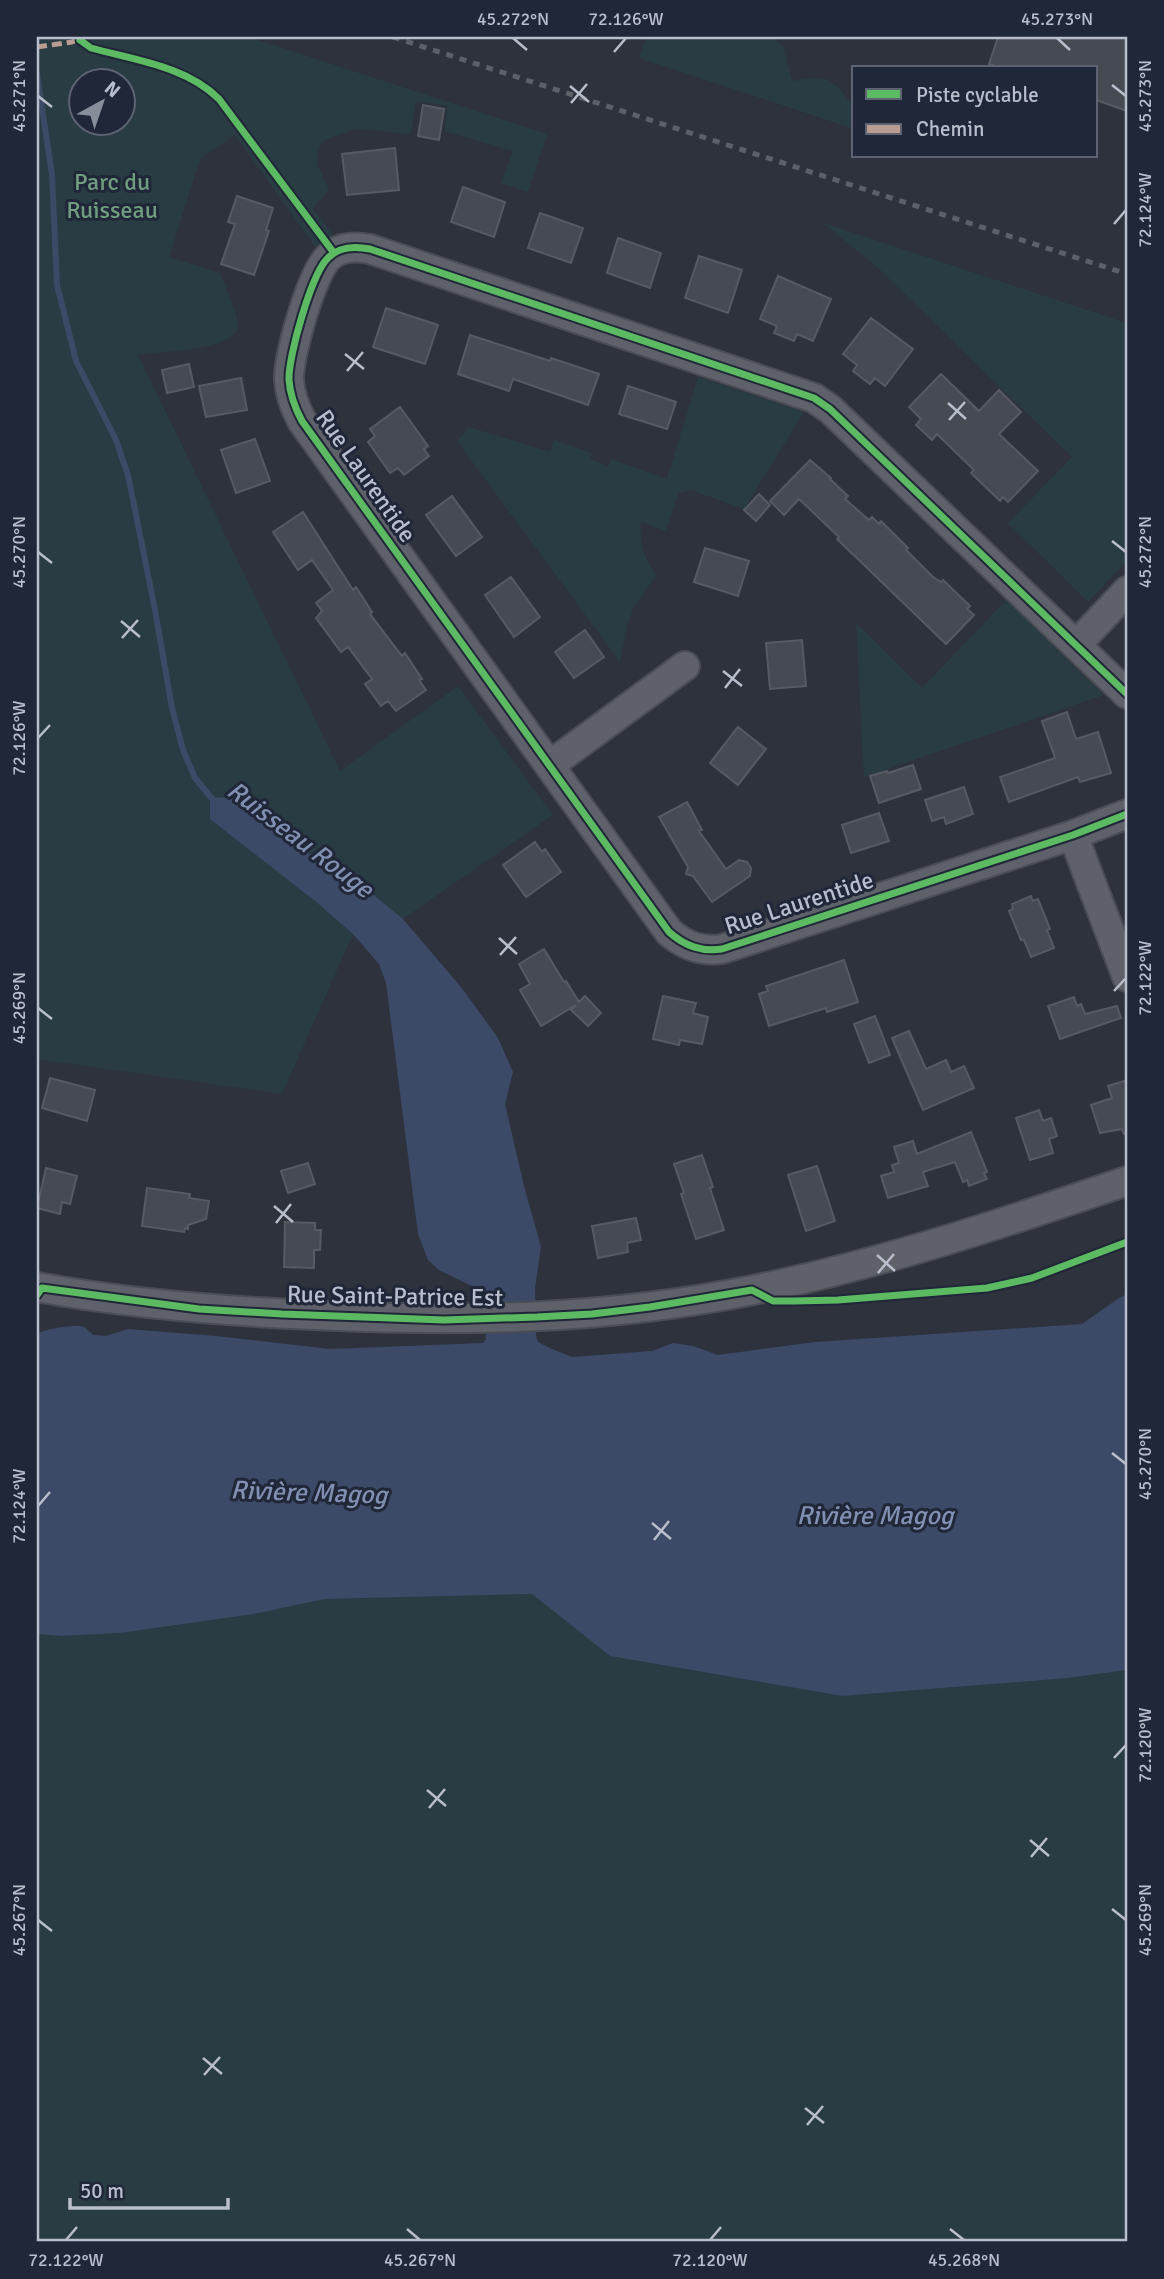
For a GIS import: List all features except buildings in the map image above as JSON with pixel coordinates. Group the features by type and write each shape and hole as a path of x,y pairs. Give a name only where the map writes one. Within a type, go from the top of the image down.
{"street":[{"name":"Rue Laurentide","path":"1127,694 830,409 814,398 370,249 342,249 328,258 318,270 294,345 289,371 289,384 296,410 669,932 684,944 703,950 722,949 1073,835 1127,814"},
{"path":"1076,645 1127,591"},
{"path":"550,765 685,666"},
{"path":"1073,835 1127,977"},
{"name":"Rue Saint-Patrice Est","path":"37,1287 198,1309 369,1318 480,1319 592,1314 687,1302 831,1273 915,1250 1127,1181"}],"green space":[{"name":"Parc du Ruisseau","path":"37,37 249,37 547,134 528,192 501,183 513,151 444,131 448,106 416,101 411,134 355,129 325,140 319,148 317,163 329,190 313,208 333,235 316,248 235,135 200,159 169,257 220,273 234,307 238,325 234,334 225,341 195,349 138,355 340,771 458,686 553,815 403,919 358,882 321,862 315,901 353,934 282,1094 37,1059"},
{"path":"646,37 771,37 783,46 792,81 827,79 840,89 852,104 852,128 639,58"},
{"path":"823,223 1127,323 1127,561 1088,602 1008,523 1072,457 876,266"},
{"path":"698,377 804,412 744,509 691,490 679,493 666,531 641,522 643,551 656,576 634,607 627,625 620,662 457,441 469,427 550,452 554,440 592,453 590,459 608,466 611,459 667,479"},
{"path":"1006,600 1104,695 864,777 856,623 922,688"},
{"path":"532,1594 610,1656 842,1696 1068,1678 1127,1670 1127,2242 37,2242 37,1634 61,1636 120,1633 254,1614 325,1599"}],"water":[{"name":"Rivière Magog","path":"231,797 321,862 358,882 403,919 461,987 498,1038 513,1072 505,1104 541,1247 535,1288 538,1342 572,1357 652,1351 673,1343 693,1346 718,1355 815,1342 1082,1324 1127,1294 1127,1670 1068,1678 842,1696 610,1656 532,1594 325,1599 254,1614 120,1633 61,1636 37,1634 37,1334 46,1330 79,1326 93,1335 106,1336 128,1329 330,1349 483,1343 486,1339 483,1295 478,1289 439,1270 428,1260 418,1234 386,983 379,964 353,934 315,901 210,819 210,798"}],"waterway":[{"name":"Ruisseau Rouge","path":"37,74 52,175 57,285 76,361 116,440 128,475 172,708 183,750 195,778 214,801"}],"railway":[{"path":"393,37 1127,274"}],"marked path":[{"path":"37,47 72,42 84,37"}],"cycle path":[{"path":"80,40 91,48 175,72 206,88 219,99 334,253"},
{"path":"1127,694 830,409 814,398 370,249 343,249 333,253 322,265 302,315 292,353 290,391 302,421 675,937 700,949 722,949 1073,835 1127,814"},
{"path":"37,1295 42,1288 199,1309 282,1314 444,1320 537,1317 650,1307 752,1290 773,1301 794,1301 987,1288 1032,1278 1127,1242"}]}
